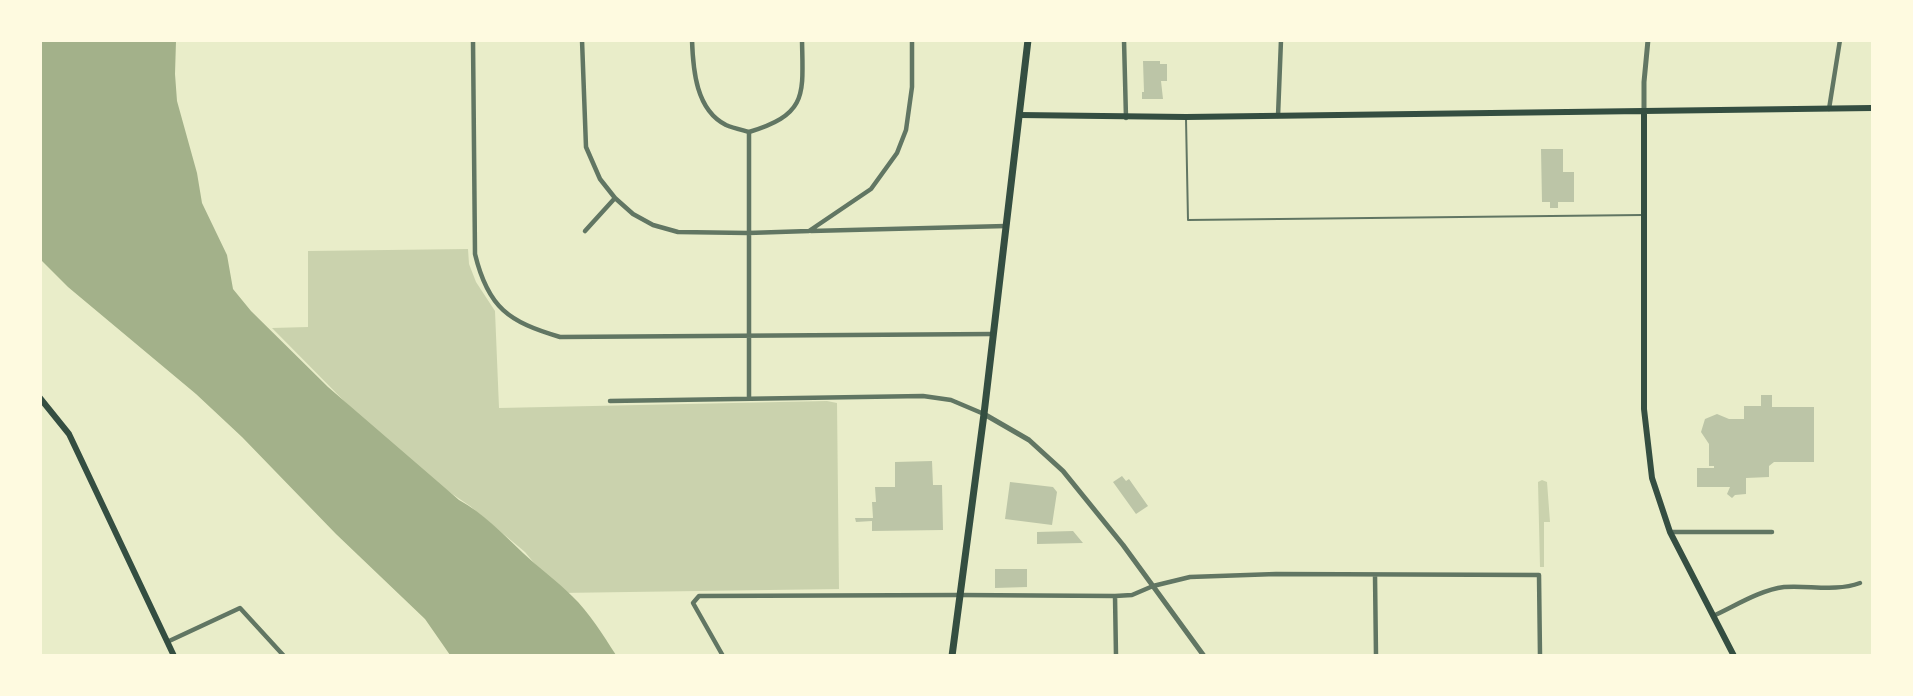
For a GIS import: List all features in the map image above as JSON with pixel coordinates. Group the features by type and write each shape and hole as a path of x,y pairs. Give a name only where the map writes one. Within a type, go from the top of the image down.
{"main road":[{"path":"952,656 984,414 1028,40"},
{"path":"1019,115 1186,117 1872,108"},
{"path":"1644,111 1644,409 1652,477 1670,532 1734,656"},
{"path":"40,398 69,434 174,656"}],"street":[{"path":"473,40 475,254 481,280 494,301 512,318 534,330 560,337 993,334"},
{"path":"582,40 586,147 600,179 615,198 633,214 653,225 678,232 748,233 1006,226"},
{"path":"692,40 696,80 705,107 724,124 749,132 771,125 792,110 802,94 802,40"},
{"path":"809,231 871,189 897,153 906,130 912,87 912,40"},
{"path":"1124,40 1126,117"},
{"path":"1278,116 1281,40"},
{"path":"1644,111 1648,40"},
{"path":"1830,109 1840,40"},
{"path":"749,132 749,398"},
{"path":"585,231 615,198"},
{"path":"610,402 749,398 938,397 984,414 1029,440 1063,471 1123,545 1203,656"},
{"path":"1670,532 1772,532"},
{"path":"723,656 693,603 699,596 1115,596 1132,595 1153,586 1190,577 1276,574 1539,575 1540,656"},
{"path":"1375,575 1376,656"},
{"path":"1713,616 1765,593 1783,588 1849,587 1860,583"},
{"path":"1115,596 1116,656"},
{"path":"167,642 240,608 284,656"}],"lane":[{"path":"1186,117 1188,220 1645,215"}],"shaded area":[{"path":"40,41 176,41 177,101 197,173 202,203 227,255 233,289 251,311 328,387 459,500 492,524 566,590 590,616 616,655 450,655 425,619 336,534 242,437 196,394 68,287 41,260"},
{"path":"468,249 469,264 476,282 495,311 499,408 827,401 837,403 839,589 559,593 525,552 470,506 436,483 353,410 272,328 308,327 308,251"},
{"path":"1542,480 1547,482 1550,522 1544,522 1544,567 1540,567 1538,482"}],"building":[{"path":"1143,61 1160,61 1160,64 1167,64 1167,81 1161,81 1163,99 1142,99 1142,92 1144,92"},
{"path":"1541,149 1563,149 1563,172 1574,172 1574,202 1558,202 1558,208 1550,208 1550,202 1542,202"},
{"path":"1761,395 1772,395 1772,407 1814,407 1814,462 1774,462 1769,466 1769,477 1746,478 1746,494 1735,495 1732,498 1727,494 1730,487 1697,487 1697,468 1714,468 1714,466 1709,466 1709,444 1701,432 1705,419 1717,414 1729,419 1744,419 1744,406 1761,406"},
{"path":"932,461 933,485 942,485 943,530 872,531 872,521 856,522 855,518 873,518 872,502 876,502 875,487 895,487 895,462"},
{"path":"1122,476 1126,481 1129,479 1148,506 1136,514 1113,482"},
{"path":"1010,482 1053,487 1057,492 1052,525 1005,519"},
{"path":"1073,531 1083,543 1037,544 1037,532"},
{"path":"995,569 1027,569 1027,587 995,588"}]}
